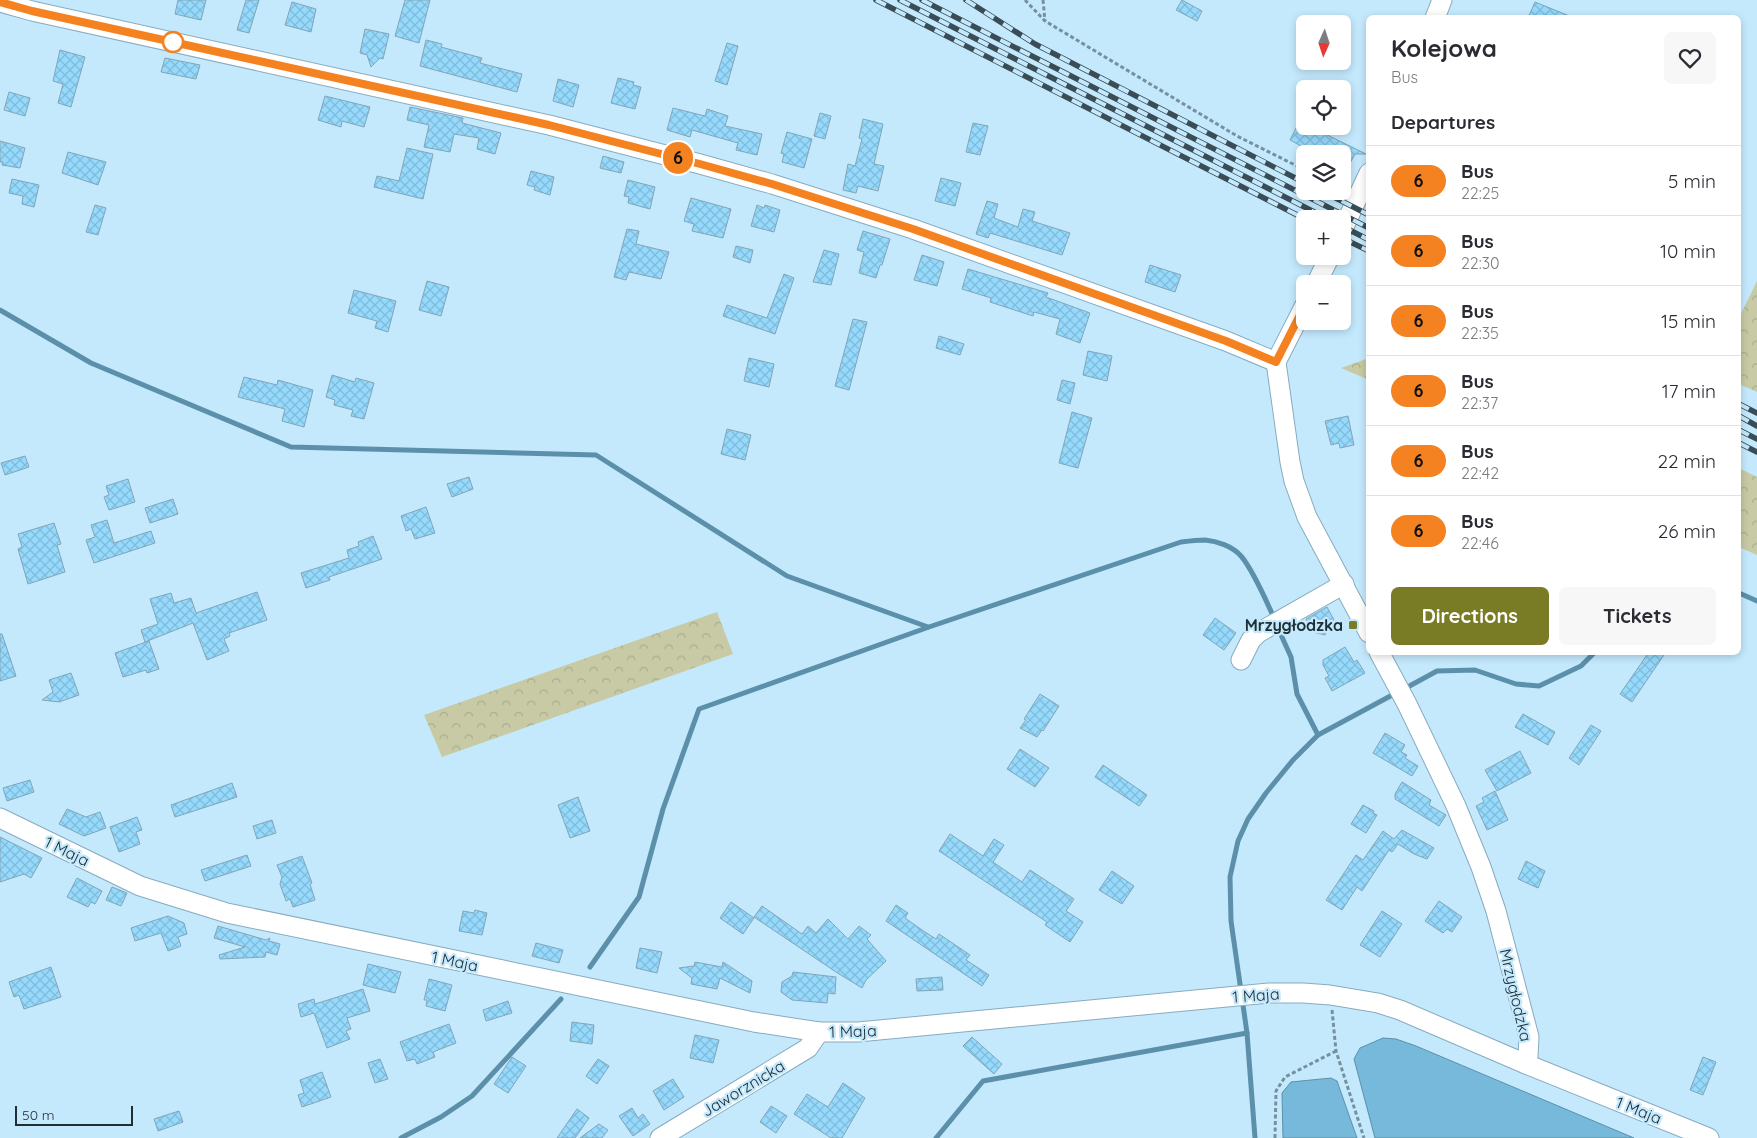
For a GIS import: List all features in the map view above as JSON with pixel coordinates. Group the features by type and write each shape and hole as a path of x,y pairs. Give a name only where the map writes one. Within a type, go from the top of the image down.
{"street":[{"path":"1436,15 1442,0"},
{"path":"0,2 32,11 549,125 772,184 913,229 1226,341 1276,362"},
{"path":"1351,212 1366,179"},
{"path":"1296,323 1276,362 1294,481 1307,517 1366,627"},
{"path":"1241,660 1251,640 1258,633 1344,584"},
{"name":"Mrzygłodzka","path":"1384,660 1456,806 1481,867 1496,911 1528,1037 1526,1064"},
{"name":"1 Maja","path":"0,818 140,886 227,913 754,1022 819,1032 858,1032 1269,993 1330,995 1378,1003 1400,1010 1526,1064 1709,1138"},
{"name":"Jaworznicka","path":"660,1138 808,1048 819,1032"}],"path":[{"path":"1025,0 1045,21 1237,136 1296,166"},
{"path":"1043,0 1045,21"},
{"path":"1330,995 1336,1051 1364,1138"},
{"path":"1275,1138 1276,1091 1285,1077 1336,1051"}],"green space":[{"path":"1757,281 1757,392 1741,385 1741,314"},
{"path":"1366,359 1366,379 1341,368"},
{"path":"1741,469 1757,477 1757,555 1741,548"},
{"path":"717,612 733,654 442,757 424,715"}],"water":[{"path":"1383,1038 1396,1039 1416,1046 1634,1138 1375,1138 1354,1059 1360,1048"},
{"path":"1331,1078 1337,1081 1357,1138 1283,1138 1282,1093 1291,1082"}],"building":[{"path":"178,0 206,0 201,20 175,14"},
{"path":"246,0 259,0 249,33 237,30"},
{"path":"405,0 430,0 419,43 395,36"},
{"path":"1182,0 1202,11 1197,21 1176,10"},
{"path":"292,2 316,9 311,32 285,25"},
{"path":"1535,2 1567,15 1529,15"},
{"path":"365,29 389,34 383,59 380,58 371,67 367,55 360,53"},
{"path":"426,40 442,44 441,47 482,58 480,63 522,74 517,92 420,66"},
{"path":"727,43 738,46 727,85 715,81"},
{"path":"60,50 85,57 71,107 58,103 63,84 53,81"},
{"path":"165,58 200,65 196,79 161,72"},
{"path":"618,78 634,82 633,85 641,87 635,109 611,103"},
{"path":"558,79 579,85 573,107 553,101"},
{"path":"9,92 30,98 25,116 4,110"},
{"path":"325,96 370,107 364,127 342,121 341,127 318,120"},
{"path":"410,107 463,118 462,123 501,133 495,154 477,149 479,138 454,134 450,152 424,147 429,125 407,120"},
{"path":"673,108 705,116 707,109 728,116 725,126 762,134 757,155 736,150 738,143 692,130 690,137 667,130"},
{"path":"820,113 831,116 825,139 814,136"},
{"path":"863,119 883,124 874,164 884,166 878,191 858,186 856,193 843,190 848,164 855,166 862,139 859,138"},
{"path":"973,123 988,126 980,155 966,152"},
{"path":"1296,128 1296,135 1327,135 1348,145 1299,145 1290,140"},
{"path":"787,132 812,139 804,168 782,162 784,154 781,153"},
{"path":"0,141 25,148 20,168 2,165 3,162 0,162"},
{"path":"1351,147 1366,154 1355,154 1351,161"},
{"path":"407,148 433,154 423,199 374,187 377,176 399,181"},
{"path":"68,152 106,162 98,185 62,173"},
{"path":"603,156 624,162 621,173 600,168"},
{"path":"531,171 554,177 550,195 534,190 535,187 527,185"},
{"path":"941,178 961,183 955,206 935,201"},
{"path":"12,179 39,185 34,207 22,204 23,196 9,193"},
{"path":"628,180 655,187 650,209 628,203 629,197 624,196"},
{"path":"691,198 731,209 723,238 692,231 694,224 684,221"},
{"path":"987,201 998,204 994,218 1018,227 1023,209 1035,212 1032,221 1070,233 1062,255 990,233 988,238 976,234"},
{"path":"95,205 106,208 98,235 86,232"},
{"path":"757,205 764,208 765,205 780,210 774,232 751,226"},
{"path":"627,229 639,231 636,244 669,252 661,279 629,272 626,280 614,277"},
{"path":"863,231 890,239 876,278 859,273 864,252 857,250"},
{"path":"736,246 753,250 750,263 733,257"},
{"path":"824,250 839,254 831,285 813,282"},
{"path":"922,255 944,262 937,286 914,280"},
{"path":"1150,265 1181,275 1175,292 1145,282"},
{"path":"968,269 1048,293 1046,297 1090,313 1080,343 1056,334 1060,319 1034,312 1033,316 990,302 991,298 962,289"},
{"path":"784,274 794,278 775,334 723,316 727,305 767,318"},
{"path":"427,281 449,287 441,316 419,310"},
{"path":"354,290 396,301 388,332 375,328 377,321 348,313"},
{"path":"853,319 867,322 849,390 835,386"},
{"path":"939,336 964,344 960,355 936,348"},
{"path":"1088,351 1112,356 1107,381 1083,375"},
{"path":"749,358 774,364 769,387 744,381"},
{"path":"332,375 355,382 356,378 374,383 364,419 351,416 353,410 334,405 335,400 326,397"},
{"path":"244,377 277,385 278,380 313,390 304,427 282,421 285,409 238,397"},
{"path":"1062,380 1075,383 1070,404 1057,400"},
{"path":"1072,412 1092,418 1078,468 1059,463"},
{"path":"1348,416 1354,445 1340,448 1339,443 1331,445 1325,421"},
{"path":"727,429 751,435 745,460 721,454"},
{"path":"25,456 29,467 5,475 1,463"},
{"path":"469,477 473,489 452,497 447,484"},
{"path":"128,479 135,502 109,510 104,497 109,495 106,486"},
{"path":"173,499 178,514 150,523 145,508"},
{"path":"426,507 435,533 415,539 411,529 406,531 401,516"},
{"path":"107,520 114,543 151,531 155,543 94,563 86,540 95,537 91,525"},
{"path":"54,523 61,544 57,545 65,572 28,584 18,549 22,547 18,534"},
{"path":"373,536 382,559 329,577 330,580 306,588 301,573 349,558 347,550 359,546 358,542"},
{"path":"257,592 267,620 229,633 230,636 224,639 229,651 207,660 193,623 145,642 141,630 158,624 150,599 171,593 174,603 191,598 196,613"},
{"path":"1327,607 1334,620 1328,624 1325,635 1313,632 1306,619"},
{"path":"1215,618 1236,633 1224,650 1203,635"},
{"path":"0,634 2,634 16,676 0,681"},
{"path":"149,641 159,669 147,673 146,670 123,677 115,653"},
{"path":"1345,647 1354,662 1357,660 1365,673 1332,691 1325,678 1329,676 1323,665 1323,660"},
{"path":"1647,655 1664,655 1632,702 1620,694"},
{"path":"71,673 79,695 59,702 42,700 53,692 49,680"},
{"path":"1040,694 1059,706 1037,737 1020,728"},
{"path":"1523,714 1555,732 1548,745 1515,727"},
{"path":"1591,725 1601,731 1579,765 1569,758"},
{"path":"1385,733 1405,745 1401,752 1407,755 1405,758 1418,766 1412,776 1373,753"},
{"path":"1020,749 1049,768 1035,787 1007,769"},
{"path":"1520,751 1531,773 1497,791 1485,770"},
{"path":"1103,765 1147,795 1139,806 1095,777"},
{"path":"30,780 34,792 7,801 3,788"},
{"path":"1402,782 1431,800 1429,805 1446,815 1439,826 1395,799 1395,794"},
{"path":"232,783 237,797 175,817 171,805"},
{"path":"1495,791 1508,820 1487,830 1476,806 1484,802 1482,798"},
{"path":"578,797 590,831 570,838 558,805"},
{"path":"1363,805 1374,811 1373,813 1377,815 1366,833 1351,824"},
{"path":"67,809 86,817 100,812 106,828 84,836 59,824"},
{"path":"137,817 142,830 136,832 140,844 119,852 110,827"},
{"path":"272,820 276,833 257,839 253,826"},
{"path":"1402,830 1434,848 1427,859 1414,854 1398,844 1392,852 1389,850 1362,891 1357,887 1342,910 1326,900 1356,855 1363,860 1383,831 1394,839"},
{"path":"950,834 983,856 994,839 1004,845 993,862 1022,882 1030,870 1074,899 1066,911 1083,922 1070,942 1045,925 1047,922 939,851"},
{"path":"0,837 42,858 31,878 24,874 0,882"},
{"path":"247,855 251,866 205,881 201,870"},
{"path":"302,856 312,883 310,884 315,900 293,907 290,899 286,901 280,884 282,877 277,865"},
{"path":"1526,861 1545,871 1538,888 1518,879"},
{"path":"1112,871 1134,886 1122,904 1099,890"},
{"path":"77,878 102,891 95,904 91,902 88,907 67,897"},
{"path":"112,887 127,893 121,906 106,900"},
{"path":"1439,901 1462,917 1452,932 1447,929 1443,933 1425,921"},
{"path":"731,902 754,918 743,934 720,918"},
{"path":"896,905 908,913 905,918 922,930 936,939 939,934 970,955 966,960 989,975 982,986 886,921"},
{"path":"762,906 802,934 808,926 816,933 828,919 848,939 859,926 871,935 867,939 886,961 866,980 862,988 754,917"},
{"path":"475,910 487,913 482,935 459,931 463,911 474,913"},
{"path":"1382,911 1402,924 1380,957 1360,945"},
{"path":"168,916 184,923 187,934 178,937 181,946 168,951 161,933 135,941 131,928"},
{"path":"218,926 266,940 270,938 269,941 280,944 277,955 266,952 265,957 220,959 219,955 245,947 214,938"},
{"path":"536,943 563,950 559,963 532,956"},
{"path":"640,948 662,952 657,973 636,968"},
{"path":"695,962 722,967 723,962 752,981 750,993 720,978 717,989 691,984 692,978 679,968 694,966"},
{"path":"368,964 401,972 395,993 363,985"},
{"path":"51,967 61,997 24,1009 19,995 14,997 9,982"},
{"path":"793,972 836,977 835,994 828,993 827,1003 792,1000 781,992 782,982 792,976"},
{"path":"942,977 943,990 917,991 916,979"},
{"path":"429,979 452,985 445,1011 426,1006 427,1000 424,1000"},
{"path":"363,989 370,1011 347,1018 351,1029 346,1031 350,1039 327,1048 314,1013 301,1017 298,1004 314,999 315,1004"},
{"path":"508,1001 512,1013 486,1021 483,1010"},
{"path":"572,1022 594,1025 592,1044 570,1041"},
{"path":"449,1024 456,1043 433,1052 435,1057 417,1064 415,1059 407,1061 400,1042"},
{"path":"695,1035 719,1040 713,1063 690,1058"},
{"path":"972,1037 1002,1064 994,1074 963,1046"},
{"path":"512,1057 526,1066 508,1093 494,1084"},
{"path":"1703,1057 1716,1062 1703,1095 1690,1090"},
{"path":"380,1059 388,1079 375,1083 368,1063"},
{"path":"598,1059 609,1066 597,1084 586,1076"},
{"path":"322,1072 331,1097 302,1107 298,1095 304,1093 300,1080"},
{"path":"673,1079 684,1097 664,1110 653,1091"},
{"path":"843,1083 865,1098 842,1138 831,1138 794,1114 807,1094 828,1107"},
{"path":"771,1106 787,1116 776,1133 760,1122"},
{"path":"632,1108 638,1118 643,1114 650,1124 633,1136 619,1116"},
{"path":"577,1109 589,1118 575,1138 557,1138"},
{"path":"179,1111 183,1122 158,1131 154,1119"},
{"path":"599,1124 608,1130 602,1138 580,1138"}],"waterway":[{"path":"0,310 91,363 291,447 596,455 787,576 928,627"},
{"path":"590,967 639,897 663,809 699,709 929,627 1181,542 1205,540 1219,543 1237,552 1255,577 1274,618"},
{"path":"1741,594 1757,601"},
{"path":"1277,626 1291,657 1297,694 1318,735"},
{"path":"1404,689 1437,671 1475,670 1516,684 1539,686 1581,666 1592,655"},
{"path":"1255,1138 1247,1033 1231,921 1230,877 1238,841 1248,819 1266,793 1293,760 1318,735 1396,693"},
{"path":"401,1138 441,1117 472,1096 561,999"},
{"path":"936,1138 983,1081 1247,1033"}],"railway":[{"path":"876,0 1296,214"},
{"path":"900,0 1310,210"},
{"path":"922,0 1366,226"},
{"path":"966,0 1035,44 1296,178"},
{"path":"1340,200 1366,213"},
{"path":"1351,231 1366,238"},
{"path":"1351,242 1366,250"},
{"path":"1741,405 1757,413"},
{"path":"1741,417 1757,426"},
{"path":"1741,431 1757,439"},
{"path":"1741,444 1757,452"}],"bus line":[{"name":"6","path":"0,2 32,11 549,125 772,184 913,229 1226,341 1276,362 1296,323"}],"place":[{"name":"Mrzygłodzka","path":"1353,625"}]}
